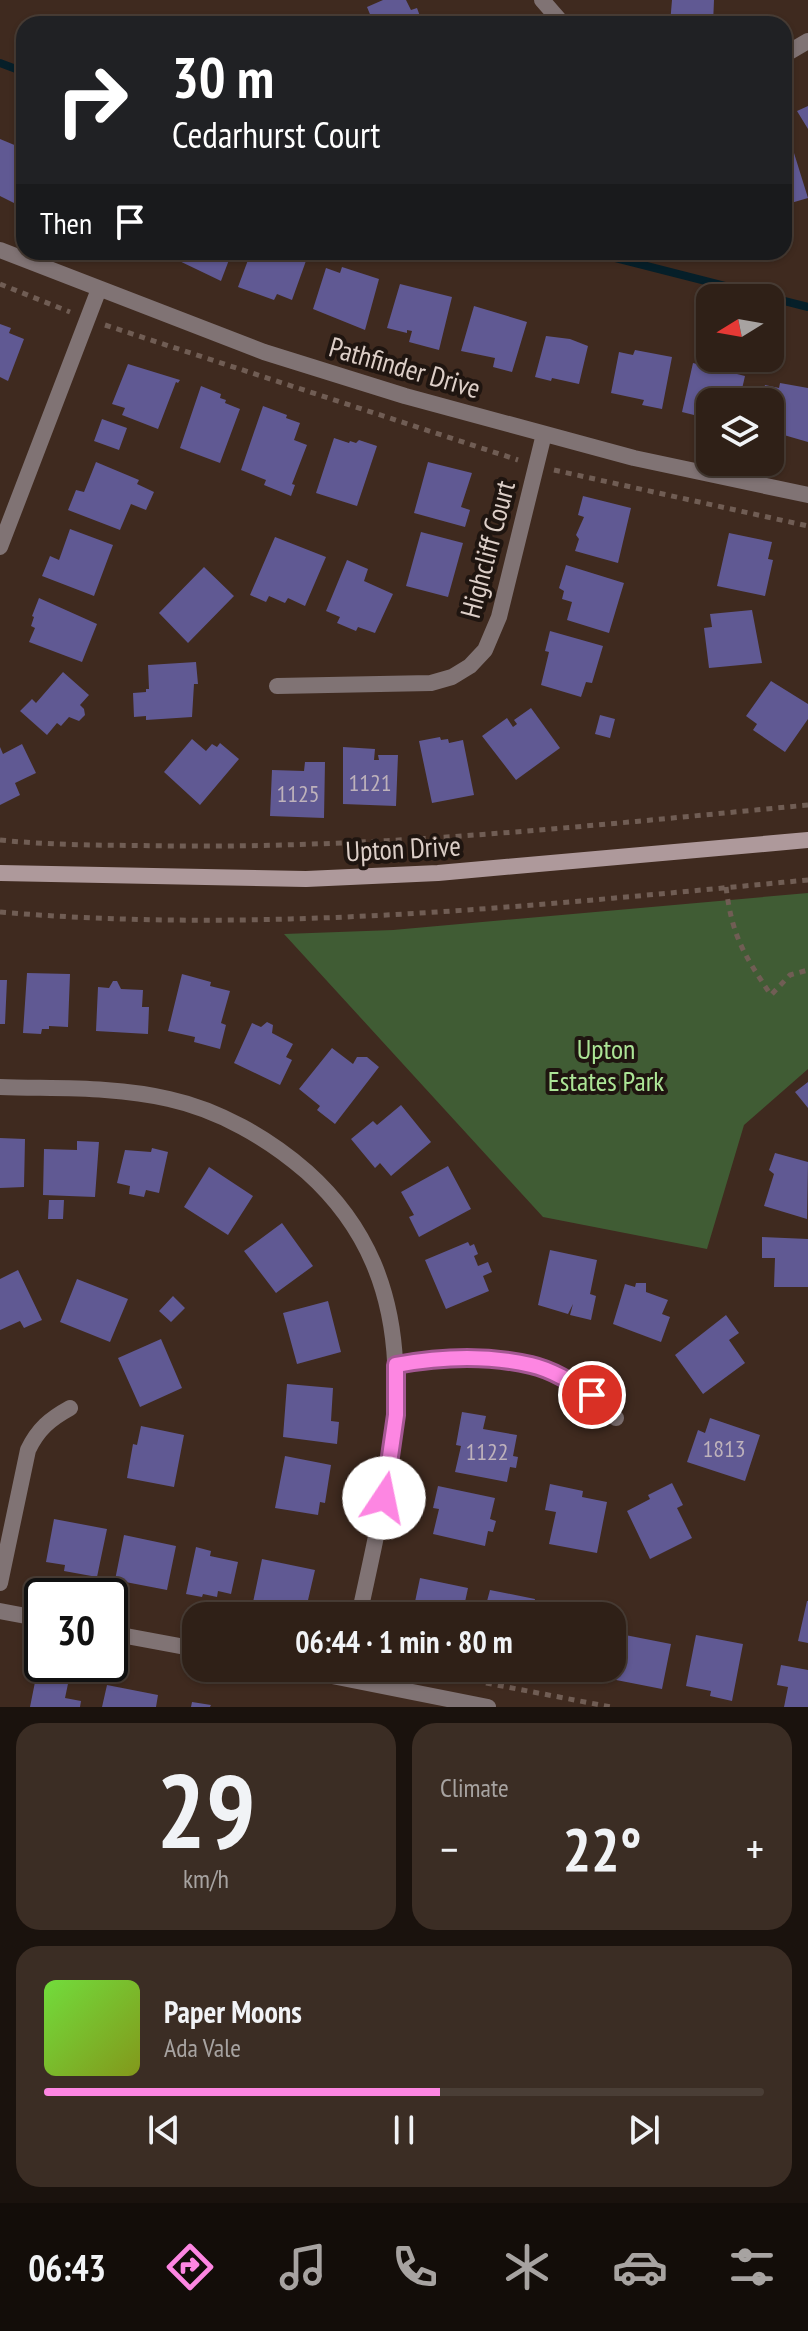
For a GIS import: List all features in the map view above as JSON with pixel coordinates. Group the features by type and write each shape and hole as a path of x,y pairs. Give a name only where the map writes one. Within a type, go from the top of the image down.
{"main road":[{"name":"Upton Drive","path":"0,873 335,878 438,873 808,840"}],"street":[{"path":"542,0 556,16"},
{"name":"Pathfinder Drive","path":"25,260 264,352 405,396 634,458 808,495"},
{"path":"0,547 99,289"},
{"name":"Highcliff Court","path":"277,686 431,683 452,677 470,666 485,650 499,617 544,434"},
{"path":"0,1087 127,1091 171,1099 206,1110 246,1129 290,1158 321,1185 347,1217 368,1253 383,1292 396,1365 396,1415 390,1468 362,1602"},
{"path":"396,1365 451,1358 532,1365 573,1383 592,1395 616,1418"},
{"path":"0,1583 28,1450 35,1435 49,1420 70,1408"},
{"path":"0,1611 24,1616"},
{"path":"128,1636 182,1646"},
{"path":"384,1682 488,1707"}],"path":[{"path":"0,840 49,845 277,847 502,834 808,805"},
{"path":"0,912 55,917 241,921 453,913 808,880"},
{"path":"726,887 730,922 743,953 771,995 790,975 808,970"},
{"path":"482,1682 611,1707"}],"green space":[{"name":"Upton Estates Park","path":"808,893 808,1069 744,1125 707,1249 543,1217 284,934 393,930"}],"building":[{"path":"383,0 406,0 411,10 417,8 420,16 371,16 367,7"},
{"path":"672,0 714,0 713,16 671,16"},
{"path":"808,106 808,129 797,111"},
{"path":"0,139 16,146 16,197 14,203 0,196"},
{"path":"792,154 808,198 792,203"},
{"path":"177,260 229,260 221,281"},
{"path":"248,260 306,260 292,300 277,294 274,300 238,287"},
{"path":"342,267 379,279 365,330 313,309 326,268 340,273"},
{"path":"400,284 452,297 439,350 409,342 412,331 407,330 407,333 387,328"},
{"path":"474,306 527,322 512,372 493,367 495,358 461,351"},
{"path":"0,324 11,328 9,333 24,339 8,381 0,377"},
{"path":"546,336 570,339 588,346 579,384 535,377"},
{"path":"635,350 672,357 662,409 642,405 644,400 611,393 619,352 633,355"},
{"path":"693,363 696,364 696,372 729,372 745,376 742,388 696,388 696,416 682,412"},
{"path":"128,364 180,380 176,382 158,429 122,415 125,408 112,404"},
{"path":"780,383 808,388 808,442 784,435 784,388 779,388"},
{"path":"201,386 221,394 220,398 226,400 225,403 240,409 220,463 180,448"},
{"path":"263,406 300,423 294,440 307,445 292,484 295,485 291,496 264,485 266,480 241,470"},
{"path":"102,419 127,428 119,450 94,441"},
{"path":"334,438 349,443 359,440 377,446 357,506 316,493"},
{"path":"96,462 139,480 137,484 154,492 146,510 131,504 120,530 68,510 76,490 84,492"},
{"path":"428,462 472,473 461,507 470,510 465,527 414,513"},
{"path":"583,496 631,508 618,563 575,551 579,539 576,535 584,517 578,515"},
{"path":"70,529 113,545 94,596 42,576 50,556 59,560"},
{"path":"421,532 463,543 448,597 406,586"},
{"path":"729,533 772,542 768,559 773,560 765,596 717,586"},
{"path":"275,537 326,557 305,606 288,598 285,603 269,596 266,602 250,595"},
{"path":"347,560 368,569 364,581 393,594 375,633 358,627 356,631 337,623 340,617 326,611"},
{"path":"566,565 624,583 609,633 567,620 572,602 562,599 564,591 559,588"},
{"path":"204,567 234,596 188,643 159,613"},
{"path":"39,598 97,624 82,662 29,642 35,628 31,626 32,616"},
{"path":"752,610 762,663 709,668 704,628 712,627 710,614"},
{"path":"550,631 603,646 592,683 586,682 581,697 541,685 549,652 545,651"},
{"path":"196,662 198,684 194,684 192,717 146,720 146,716 134,717 133,693 149,689 148,665"},
{"path":"63,672 89,695 80,705 85,715 79,721 69,717 61,726 57,723 47,735 20,711 32,699 36,703"},
{"path":"771,681 808,704 808,719 785,752 753,730 757,724 746,716"},
{"path":"531,708 560,748 516,780 482,736 507,718 513,727 517,724 514,720"},
{"path":"600,715 615,719 610,738 595,734"},
{"path":"440,737 441,740 448,739 449,743 463,740 474,795 432,803 419,741"},
{"path":"192,739 206,751 212,744 217,747 220,743 239,759 200,805 164,772"},
{"path":"22,744 36,773 15,783 20,795 0,805 0,747 3,754"},
{"path":"343,747 375,749 374,760 379,760 378,755 398,755 396,806 343,804"},
{"path":"305,762 325,762 324,818 270,816 272,770 304,771"},
{"path":"27,973 70,974 68,1027 49,1026 49,1029 42,1029 41,1034 23,1033"},
{"path":"182,974 230,991 221,1023 226,1025 220,1049 194,1042 195,1037 168,1031"},
{"path":"0,980 7,980 5,1024 0,1024"},
{"path":"113,981 117,981 121,989 143,990 142,1007 149,1007 148,1034 96,1031 98,987 109,988"},
{"path":"267,1022 273,1025 272,1033 293,1044 286,1057 292,1060 280,1085 234,1063 252,1023 261,1027"},
{"path":"332,1048 353,1064 357,1057 367,1057 379,1067 335,1124 317,1110 320,1106 299,1089"},
{"path":"808,1082 808,1108 795,1092"},
{"path":"401,1105 431,1142 391,1176 380,1163 375,1168 351,1139 373,1121 377,1125"},
{"path":"0,1138 25,1139 24,1187 0,1188"},
{"path":"77,1141 99,1142 95,1197 43,1195 44,1149 77,1150"},
{"path":"152,1148 168,1152 159,1193 146,1190 144,1197 129,1194 130,1186 117,1183 125,1150 151,1152"},
{"path":"775,1153 808,1162 807,1219 764,1206 774,1174 769,1170"},
{"path":"448,1166 471,1209 419,1237 409,1217 414,1215 401,1192"},
{"path":"209,1167 253,1196 228,1235 184,1207"},
{"path":"49,1200 64,1200 63,1219 48,1219"},
{"path":"282,1223 313,1266 276,1293 244,1251"},
{"path":"762,1237 808,1239 808,1287 774,1287 775,1258 762,1258"},
{"path":"468,1242 470,1246 474,1244 478,1266 488,1262 492,1272 483,1276 489,1291 446,1309 425,1260"},
{"path":"550,1250 597,1260 590,1294 596,1296 591,1320 570,1315 573,1304 568,1314 538,1305"},
{"path":"18,1270 42,1320 24,1328 20,1321 0,1330 0,1279"},
{"path":"77,1279 128,1299 110,1342 60,1322"},
{"path":"636,1283 646,1283 646,1292 668,1300 662,1314 670,1317 661,1342 613,1324 625,1284 635,1287"},
{"path":"173,1296 185,1308 171,1322 159,1311"},
{"path":"328,1301 341,1352 297,1364 283,1313"},
{"path":"726,1315 739,1333 729,1340 745,1363 703,1394 675,1355"},
{"path":"161,1339 182,1388 140,1407 118,1358"},
{"path":"287,1384 333,1388 331,1421 339,1422 337,1444 283,1437"},
{"path":"462,1412 486,1416 483,1429 517,1435 513,1456 518,1457 516,1468 510,1467 507,1482 455,1472 461,1446 456,1445"},
{"path":"710,1418 760,1435 745,1481 687,1462 698,1430 705,1433"},
{"path":"141,1426 184,1435 174,1487 127,1478 133,1444 137,1445"},
{"path":"285,1456 331,1465 325,1503 320,1502 318,1515 275,1508"},
{"path":"672,1483 683,1505 677,1508 692,1538 650,1559 627,1511 650,1499 648,1495"},
{"path":"550,1484 583,1491 582,1497 607,1502 597,1553 549,1544 556,1512 545,1510"},
{"path":"438,1486 495,1498 490,1519 496,1521 493,1532 488,1531 485,1546 433,1534 439,1509 433,1508"},
{"path":"54,1519 107,1529 97,1577 64,1571 65,1565 46,1562"},
{"path":"124,1535 176,1546 167,1590 128,1582 128,1578 115,1578"},
{"path":"196,1547 211,1551 210,1556 238,1562 231,1594 218,1591 217,1597 203,1594 202,1597 186,1594"},
{"path":"262,1559 315,1570 308,1602 253,1602"},
{"path":"420,1578 468,1588 465,1602 415,1602"},
{"path":"490,1590 535,1599 534,1602 487,1602"},
{"path":"808,1601 808,1643 798,1641"},
{"path":"626,1635 671,1644 662,1689 626,1682"},
{"path":"696,1635 743,1644 732,1701 710,1696 711,1691 686,1686"},
{"path":"781,1665 808,1670 808,1707 784,1707 788,1687 777,1685"},
{"path":"35,1682 68,1682 65,1698 81,1701 80,1707 30,1707"},
{"path":"107,1685 158,1695 156,1707 102,1707"},
{"path":"192,1702 211,1705 191,1707"}],"waterway":[{"path":"0,63 16,69"},
{"path":"623,260 808,307"}],"route":[{"path":"384,1498 396,1415 396,1365 451,1358 532,1365 563,1377 592,1395"}]}
